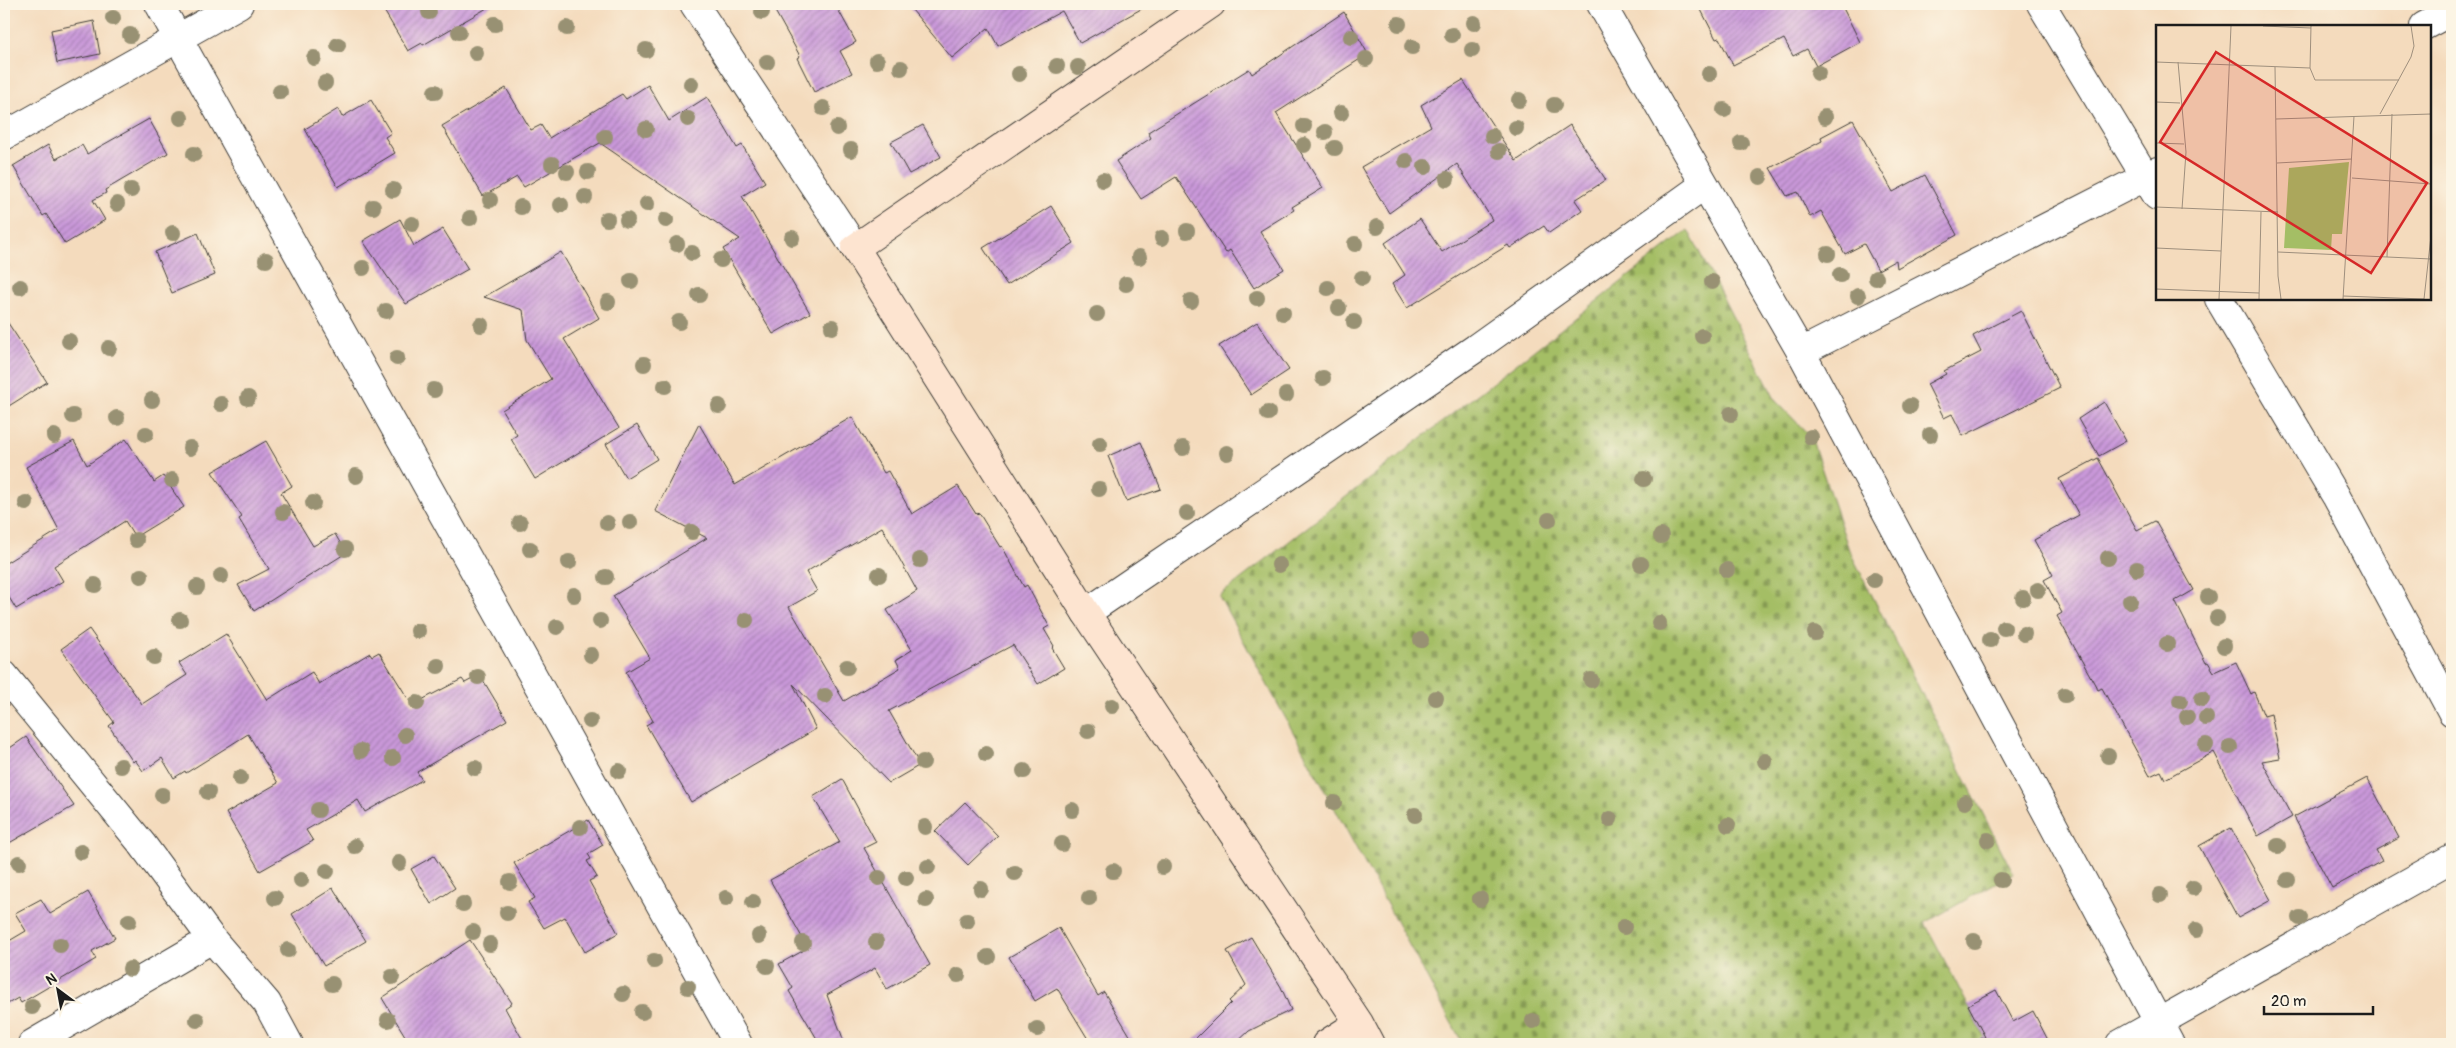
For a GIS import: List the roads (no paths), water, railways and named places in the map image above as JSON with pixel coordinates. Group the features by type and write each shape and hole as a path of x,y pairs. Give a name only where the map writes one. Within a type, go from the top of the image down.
{"street":[{"path":"159,4 738,1044"},
{"path":"4,136 239,4"},
{"path":"694,4 855,248 1086,613 1365,1034 1326,1044"},
{"path":"855,248 1211,4"},
{"path":"1602,4 1801,352 1924,588 2165,1034"},
{"path":"1801,352 2154,181 2041,4"},
{"path":"2426,25 2452,11"},
{"path":"1086,613 1476,348 1704,185"},
{"path":"2220,300 2336,496 2452,712"},
{"path":"4,675 142,844 212,938 268,1003 289,1044"},
{"path":"2120,1044 2165,1034 2452,858"},
{"path":"32,1044 212,938"}]}
